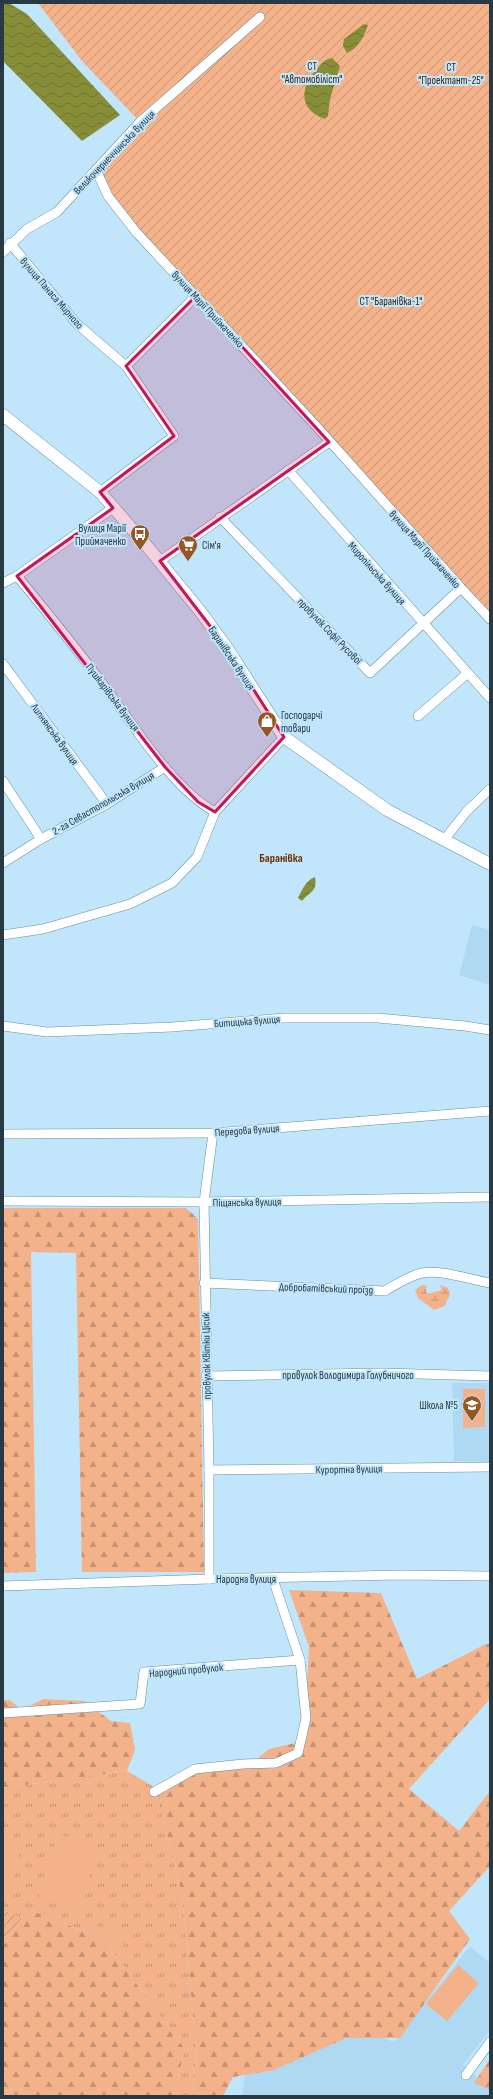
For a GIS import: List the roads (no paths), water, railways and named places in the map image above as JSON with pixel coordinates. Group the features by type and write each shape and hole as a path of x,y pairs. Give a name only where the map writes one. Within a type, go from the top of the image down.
{"main road":[{"name":"Баранівська вулиця","path":"3,415 100,492 160,561 200,611 227,648 284,737 387,810 490,864"}],"street":[{"name":"Великочернеччинська вулиця","path":"3,252 10,243 27,229 57,212 140,122 260,17"},
{"name":"вулиця Марії Приймаченко","path":"96,170 108,196 136,232 490,618"},
{"name":"вулиця Панаса Мирного","path":"10,243 77,324 126,366 174,436 100,492"},
{"path":"126,366 196,296"},
{"path":"160,561 220,517 329,442"},
{"name":"Миропільська вулиця","path":"288,470 490,698"},
{"path":"3,582 17,576 113,508"},
{"name":"провулок Софії Русової","path":"220,517 370,673 461,588"},
{"name":"Пушкарівська вулиця","path":"17,576 94,672 165,767 198,802 215,812"},
{"name":"Липнянська вулиця","path":"3,664 107,804"},
{"path":"418,716 468,673"},
{"path":"3,935 43,929 130,904 172,883 197,857 215,812 284,737"},
{"name":"2-га Севастопольська вулиця","path":"3,863 41,839 107,804 165,767"},
{"name":"2-га Севастопольська вулиця","path":"3,781 41,839"},
{"path":"444,840 466,812 490,789"},
{"name":"Битицька вулиця","path":"3,1026 47,1032 172,1027 284,1018 378,1018 465,1026 490,1030"},
{"name":"Передова вулиця","path":"3,1134 213,1133 490,1111"},
{"name":"провулок Квітки Цісик","path":"209,1579 209,1470 204,1283 204,1202 213,1133"},
{"name":"Піщанська вулиця","path":"3,1201 204,1202 490,1197"},
{"name":"Добробатівський проїзд","path":"204,1283 385,1291 404,1279 422,1273 435,1272 490,1283"},
{"name":"провулок Володимира Голубничого","path":"206,1376 382,1373 490,1376"},
{"name":"Курортна вулиця","path":"209,1470 490,1467"},
{"name":"Народна вулиця","path":"3,1586 209,1579 273,1579 402,1575 490,1576"},
{"path":"154,1792 195,1769 243,1764 276,1763 298,1753 306,1718 300,1660 273,1579"},
{"name":"Народний провулок","path":"3,1713 140,1704 144,1672 300,1660"},
{"path":"466,2076 490,2042"}],"water":[{"path":"3,3 9,3 27,14 120,115 82,141 3,61"},
{"path":"364,24 368,25 365,33 355,48 347,53 343,46 344,39"},
{"path":"332,58 340,66 330,99 328,116 325,119 316,115 310,110 304,98 307,84 311,76 325,61"},
{"path":"315,877 316,882 314,889 302,901 298,898 309,880"}],"place":[{"name":"Вулиця Марії Приймаченко","path":"140,551"},
{"name":"Сім'я","path":"188,562"},
{"name":"Господарчі товари","path":"267,738"},
{"name":"Школа №5","path":"472,1422"}],"district":[{"name":"Баранівка","path":"281,858"}],"park label":[{"name":"СТ \"Автомобіліст\"","path":"312,72"},
{"name":"СТ \"Проектант-25\"","path":"451,73"},
{"name":"СТ \"Баранівка-1\"","path":"391,301"}]}
